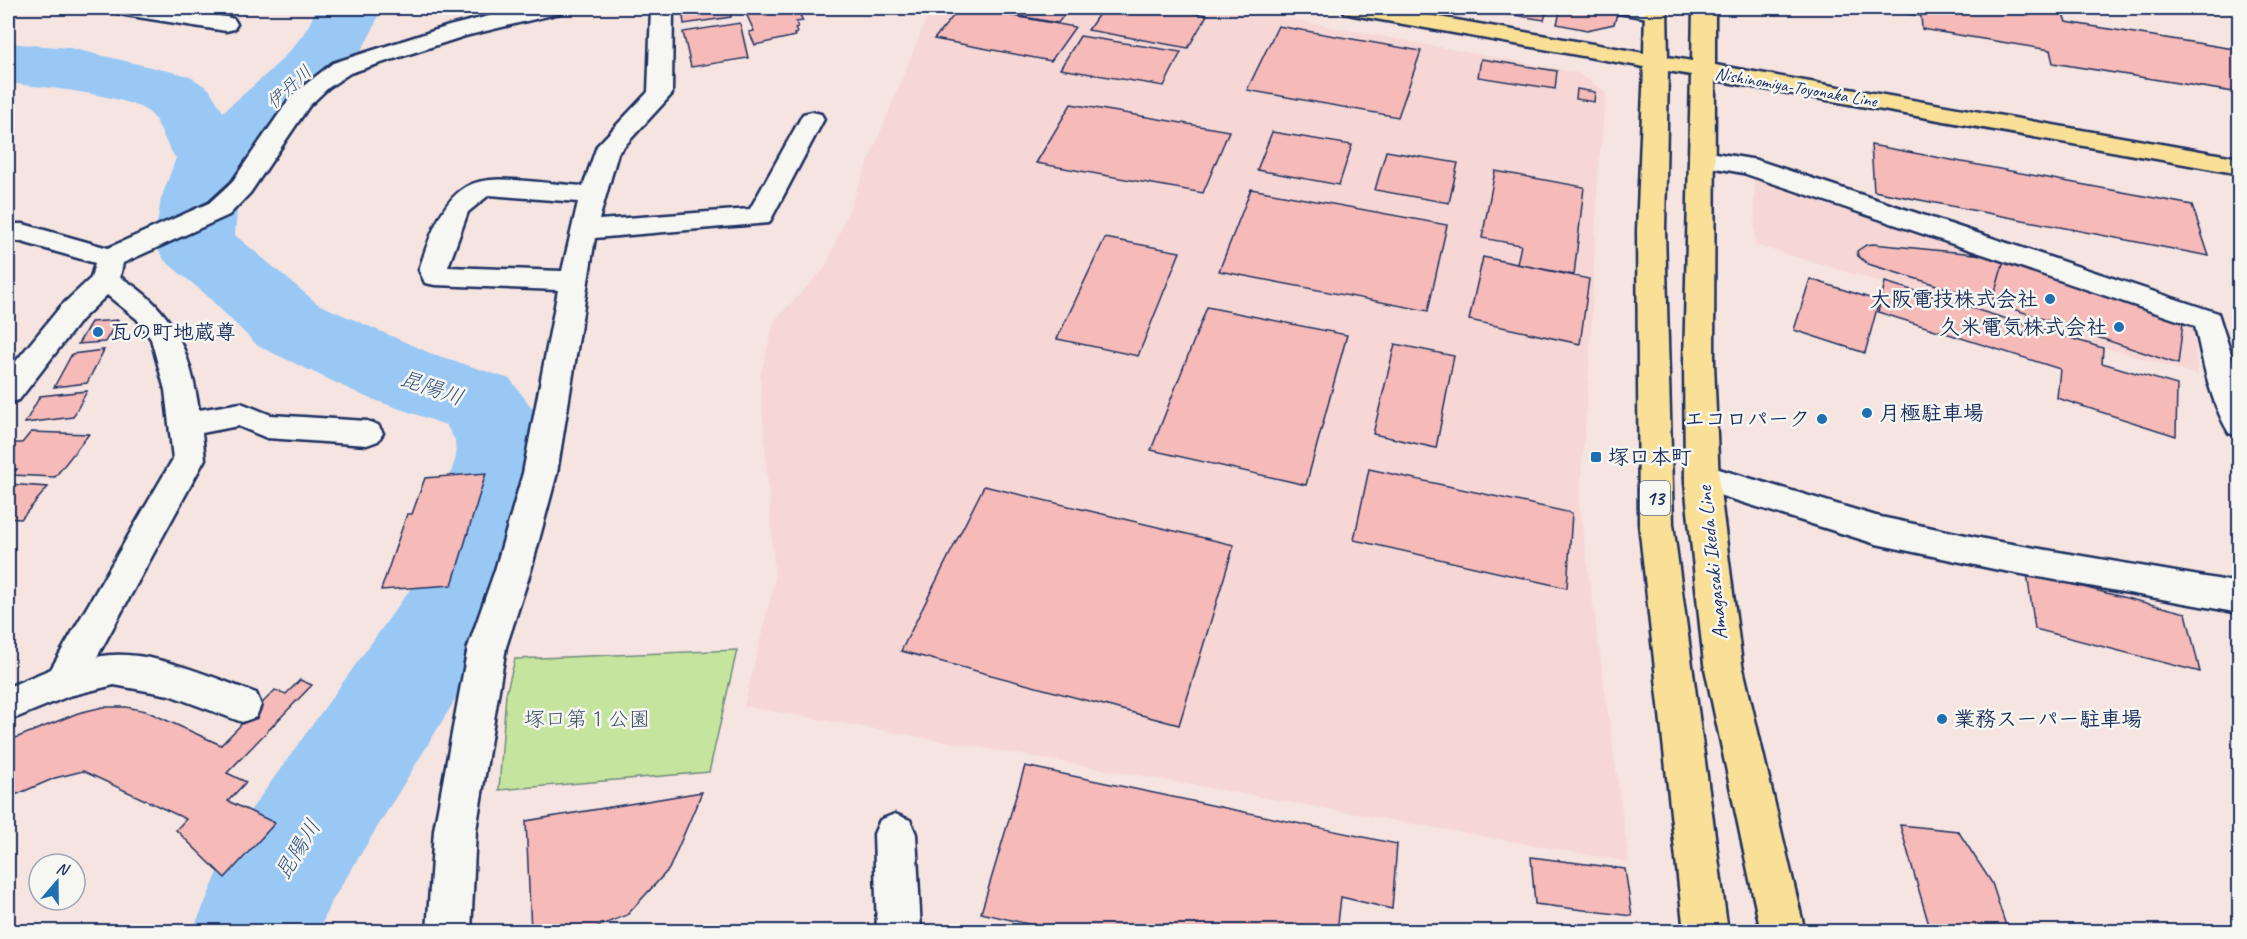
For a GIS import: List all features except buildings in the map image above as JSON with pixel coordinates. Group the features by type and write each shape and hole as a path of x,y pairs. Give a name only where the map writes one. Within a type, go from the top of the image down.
{"main road":[{"name":"Nishinomiya-Toyonaka Line","path":"1353,8 2240,166"},
{"name":"Amagasaki Ikeda Line","path":"1704,8 1699,318 1702,477 1723,664 1783,932"},
{"name":"13","path":"1655,10 1651,230 1656,524 1706,932"}],"street":[{"path":"125,8 226,24"},
{"path":"8,392 107,270 149,239 219,209 242,188 266,148 297,104 330,75 436,27 552,8"},
{"path":"449,932 455,830 487,647 513,570 540,473 573,281 584,230 606,151 660,94 662,8"},
{"path":"1626,8 1655,10"},
{"path":"584,230 759,217 812,119"},
{"path":"1703,159 1748,166 2208,320 2223,379 2240,425"},
{"path":"573,281 435,276 433,270 452,215 460,202 473,190 486,187 593,195"},
{"path":"13,237 107,270 124,291 158,325 173,361 185,424 189,459 64,681"},
{"path":"185,424 241,414 267,426 366,433"},
{"path":"1702,477 1876,530 1994,555 2240,598"},
{"path":"8,704 64,681 114,669 169,679 242,705"},
{"path":"895,834 898,932"}],"path":[{"path":"1393,932 1396,925 1468,932"}],"shaded area":[{"path":"931,8 1231,8 1578,73 1606,93 1598,174 1589,374 1579,504 1629,862 744,706 775,580 760,376 775,320 825,268"},
{"path":"1754,175 2191,315 2198,375 1755,245"}],"green space":[{"name":"塚口第１公園","path":"737,650 709,772 499,790 506,694 515,659"}],"waterway":[{"name":"伊丹川","path":"214,156 269,109 314,63 333,41 344,22 348,8"},
{"name":"昆陽川","path":"8,63 70,69 164,91 184,104 200,140 214,156"},
{"name":"昆陽川","path":"214,156 200,199 194,243 233,274 288,325 398,375 478,402 502,436 504,457 470,576 453,612 281,871 255,932"}],"place":[{"name":"大阪電技株式会社","path":"2050,299"},
{"name":"久米電気株式会社","path":"2119,327"},
{"name":"瓦の町地蔵尊","path":"98,332"},
{"name":"月極駐車場","path":"1867,413"},
{"name":"エコロパーク","path":"1822,419"},
{"name":"塚口本町","path":"1596,457"},
{"name":"業務スーパー駐車場","path":"1942,719"}]}
